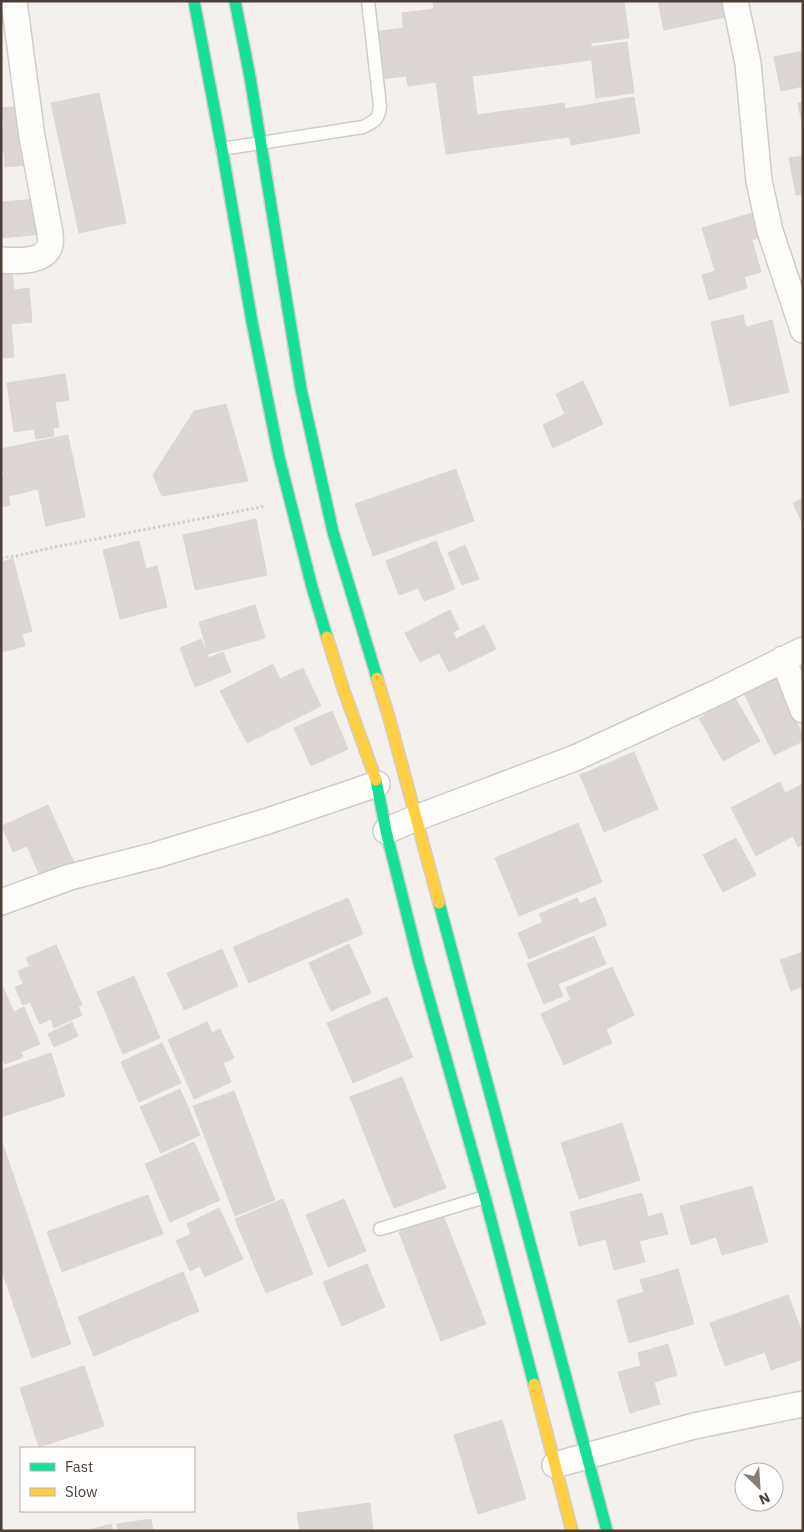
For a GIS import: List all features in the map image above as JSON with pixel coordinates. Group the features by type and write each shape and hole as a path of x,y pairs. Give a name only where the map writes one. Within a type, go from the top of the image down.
{"street":[{"path":"1,260 27,260 38,257 46,252 50,245 50,232 32,137 14,1"},
{"path":"194,1 279,456 312,587 343,688 377,784 386,831 419,963 485,1197 572,1531"},
{"path":"235,1 250,77 301,389 331,523 390,721 607,1531"},
{"path":"735,1 748,63 759,181 768,223 803,330"},
{"path":"386,831 575,758 716,693 793,654 803,710"},
{"path":"1,902 70,877 156,855 268,821 377,784"},
{"path":"555,1465 694,1426 803,1404"}],"lane":[{"path":"222,149 364,127 373,122 379,115 380,106 368,1"},
{"path":"380,1229 485,1197"}],"path":[{"path":"1,558 291,501"}],"building":[{"path":"433,1 585,1 591,43 591,60 472,76 477,115 564,103 569,137 446,154 436,82 408,86 406,76 381,79 375,32 403,28 402,13 434,9"},
{"path":"585,1 624,1 629,38 591,43"},
{"path":"658,1 727,1 730,16 664,30"},
{"path":"627,42 634,93 596,98 590,47"},
{"path":"803,51 803,86 781,91 774,57"},
{"path":"99,93 126,223 79,233 51,103"},
{"path":"634,97 640,133 571,145 564,109"},
{"path":"803,102 803,128 798,103"},
{"path":"21,106 27,165 5,167 4,152 1,152 1,128 4,128 2,108"},
{"path":"803,156 803,194 796,195 789,158"},
{"path":"39,199 42,234 1,238 1,202"},
{"path":"752,213 759,238 752,240 761,272 744,277 747,288 709,300 702,275 715,271 702,228"},
{"path":"12,272 14,290 29,288 32,322 11,324 14,357 1,358 1,273"},
{"path":"743,315 746,327 772,320 789,392 730,406 711,322"},
{"path":"65,374 69,400 55,402 59,427 53,428 54,436 36,439 34,429 14,432 7,383"},
{"path":"583,381 603,424 553,448 543,425 565,414 556,394"},
{"path":"226,404 248,481 162,496 153,475 194,411"},
{"path":"68,435 85,517 46,526 38,489 9,496 1,462 1,449"},
{"path":"456,469 474,521 373,556 355,504"},
{"path":"4,476 10,505 1,507 1,477"},
{"path":"803,498 803,525 793,503"},
{"path":"256,519 267,575 195,590 183,535"},
{"path":"139,541 146,569 157,566 167,607 120,619 103,550"},
{"path":"436,541 455,589 424,601 418,588 399,595 386,561"},
{"path":"465,545 479,579 462,585 448,553"},
{"path":"13,559 32,631 22,634 25,646 1,652 1,562"},
{"path":"255,605 265,638 208,654 199,622"},
{"path":"450,610 459,629 453,632 456,639 484,625 496,649 449,672 439,653 420,662 405,633"},
{"path":"201,639 209,658 223,652 231,672 195,687 180,648"},
{"path":"273,664 280,679 303,668 321,706 247,743 220,691"},
{"path":"773,674 803,735 803,741 774,755 742,689"},
{"path":"735,698 760,741 723,761 699,718"},
{"path":"332,711 348,749 311,766 294,728"},
{"path":"634,752 658,809 604,832 580,775"},
{"path":"780,782 785,793 803,784 803,844 798,847 793,836 756,856 731,808"},
{"path":"48,805 75,865 42,880 27,846 13,852 2,826"},
{"path":"578,823 602,882 519,916 495,858"},
{"path":"736,838 756,875 723,892 703,855"},
{"path":"595,897 607,925 529,959 518,933 543,922 539,914 577,898 580,904"},
{"path":"348,898 363,934 249,983 233,947"},
{"path":"594,936 606,964 558,984 563,996 544,1004 527,964"},
{"path":"349,944 371,993 331,1011 309,963"},
{"path":"56,945 82,1005 78,1007 82,1015 54,1028 51,1019 40,1024 30,1002 23,1005 15,987 23,984 18,971 30,966 26,958"},
{"path":"222,949 238,986 184,1010 167,973"},
{"path":"803,952 803,986 791,991 780,960"},
{"path":"612,967 634,1015 606,1029 612,1043 564,1065 541,1014 571,1000 566,988"},
{"path":"134,976 160,1038 123,1054 97,992"},
{"path":"1,983 14,1012 24,1007 40,1044 21,1052 23,1057 5,1064 1,1057"},
{"path":"387,997 413,1057 353,1083 327,1023"},
{"path":"72,1022 78,1036 54,1047 48,1034"},
{"path":"207,1022 212,1033 220,1029 234,1058 223,1063 231,1082 194,1099 168,1040"},
{"path":"162,1043 181,1083 139,1102 121,1062"},
{"path":"51,1053 65,1096 1,1117 1,1070"},
{"path":"402,1077 446,1188 394,1208 350,1097"},
{"path":"180,1089 200,1135 161,1153 140,1107"},
{"path":"234,1091 275,1200 235,1216 193,1106"},
{"path":"622,1123 640,1180 579,1199 561,1143"},
{"path":"1,1139 71,1344 32,1358 1,1268"},
{"path":"194,1142 220,1200 170,1222 145,1164"},
{"path":"752,1186 768,1242 722,1255 716,1237 691,1245 680,1206"},
{"path":"642,1193 648,1217 662,1213 668,1234 639,1241 645,1262 614,1270 606,1239 579,1246 570,1212"},
{"path":"148,1195 163,1234 62,1272 47,1232"},
{"path":"283,1199 313,1274 266,1293 235,1219"},
{"path":"344,1199 366,1251 328,1267 306,1215"},
{"path":"219,1208 243,1259 205,1277 200,1266 190,1271 176,1241 191,1234 187,1224"},
{"path":"443,1215 486,1324 441,1341 399,1232"},
{"path":"367,1264 385,1307 342,1326 323,1282"},
{"path":"678,1269 694,1324 629,1343 617,1300 644,1292 640,1280"},
{"path":"183,1272 199,1311 94,1356 78,1317"},
{"path":"788,1295 803,1335 803,1359 771,1370 765,1352 725,1366 710,1323"},
{"path":"668,1344 677,1375 654,1382 660,1404 630,1413 618,1372 641,1366 638,1353"},
{"path":"84,1366 104,1426 39,1447 20,1388"},
{"path":"502,1420 526,1499 478,1514 454,1435"},
{"path":"370,1503 373,1531 300,1531 297,1513"},
{"path":"151,1519 153,1531 118,1531 117,1524"},
{"path":"111,1524 113,1531 86,1531"}],"traffic: fast":[{"path":"194,1 252,322 279,457 312,587 327,637"},
{"path":"235,1 250,77 301,389 333,532 377,678"},
{"path":"376,780 386,831 419,963 485,1197 534,1384"},
{"path":"439,903 607,1531"}],"traffic: slow":[{"path":"327,637 376,780"},
{"path":"377,678 439,903"},
{"path":"534,1384 572,1531"}]}
